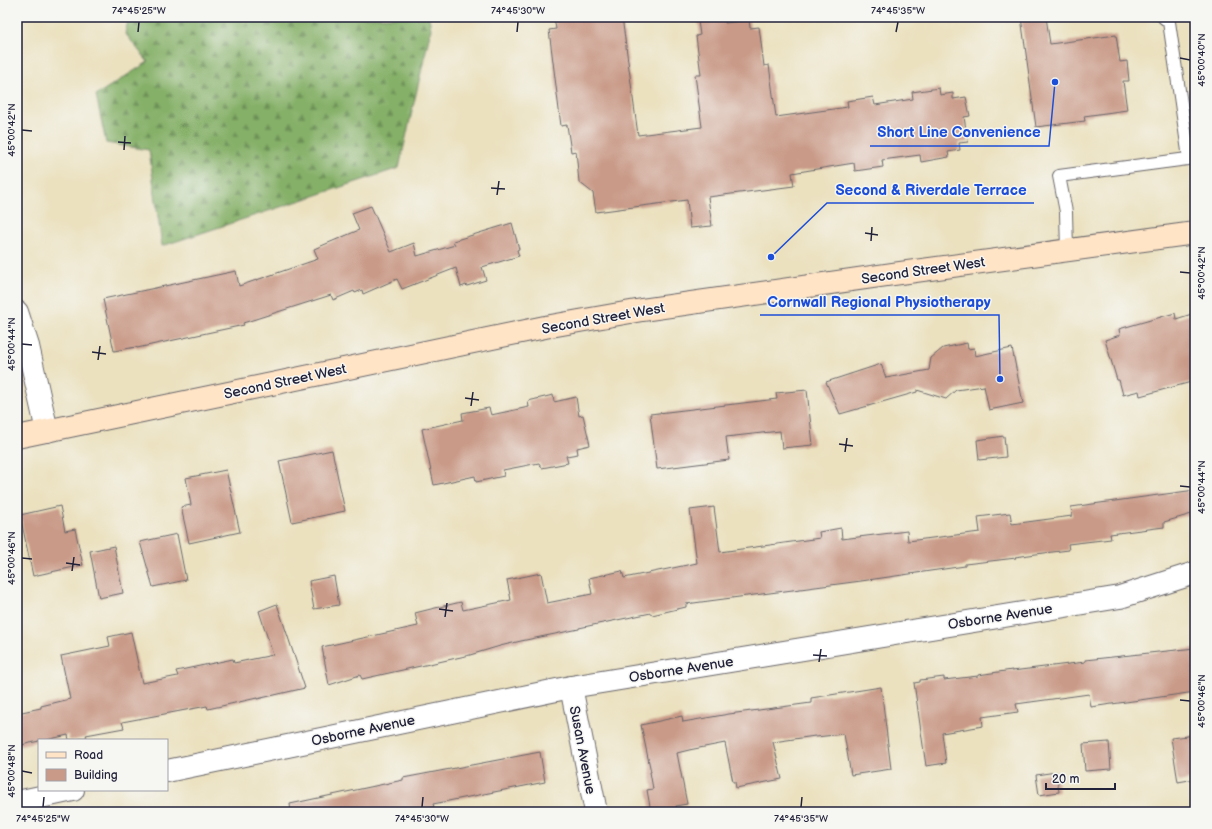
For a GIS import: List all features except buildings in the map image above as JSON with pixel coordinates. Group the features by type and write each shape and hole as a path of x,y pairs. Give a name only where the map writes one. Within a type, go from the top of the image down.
{"main road":[{"name":"Second Street West","path":"17,437 545,327 642,310 755,293 1195,234"}],"street":[{"path":"17,312 28,346 47,431"},
{"name":"Osborne Avenue","path":"168,770 571,687 1120,597 1195,573"},
{"name":"Susan Avenue","path":"571,687 596,812"},
{"path":"17,802 68,791"}],"lane":[{"path":"1067,251 1066,212 1059,176 1192,158 1170,22 1163,17"}],"green space":[{"path":"129,17 429,17 431,29 399,168 162,246 149,150 106,143 96,95 148,62 125,33"}],"place":[{"name":"Short Line Convenience","path":"1055,82"},
{"name":"Second & Riverdale Terrace","path":"771,257"},
{"name":"Cornwall Regional Physiotherapy","path":"1000,379"}]}
